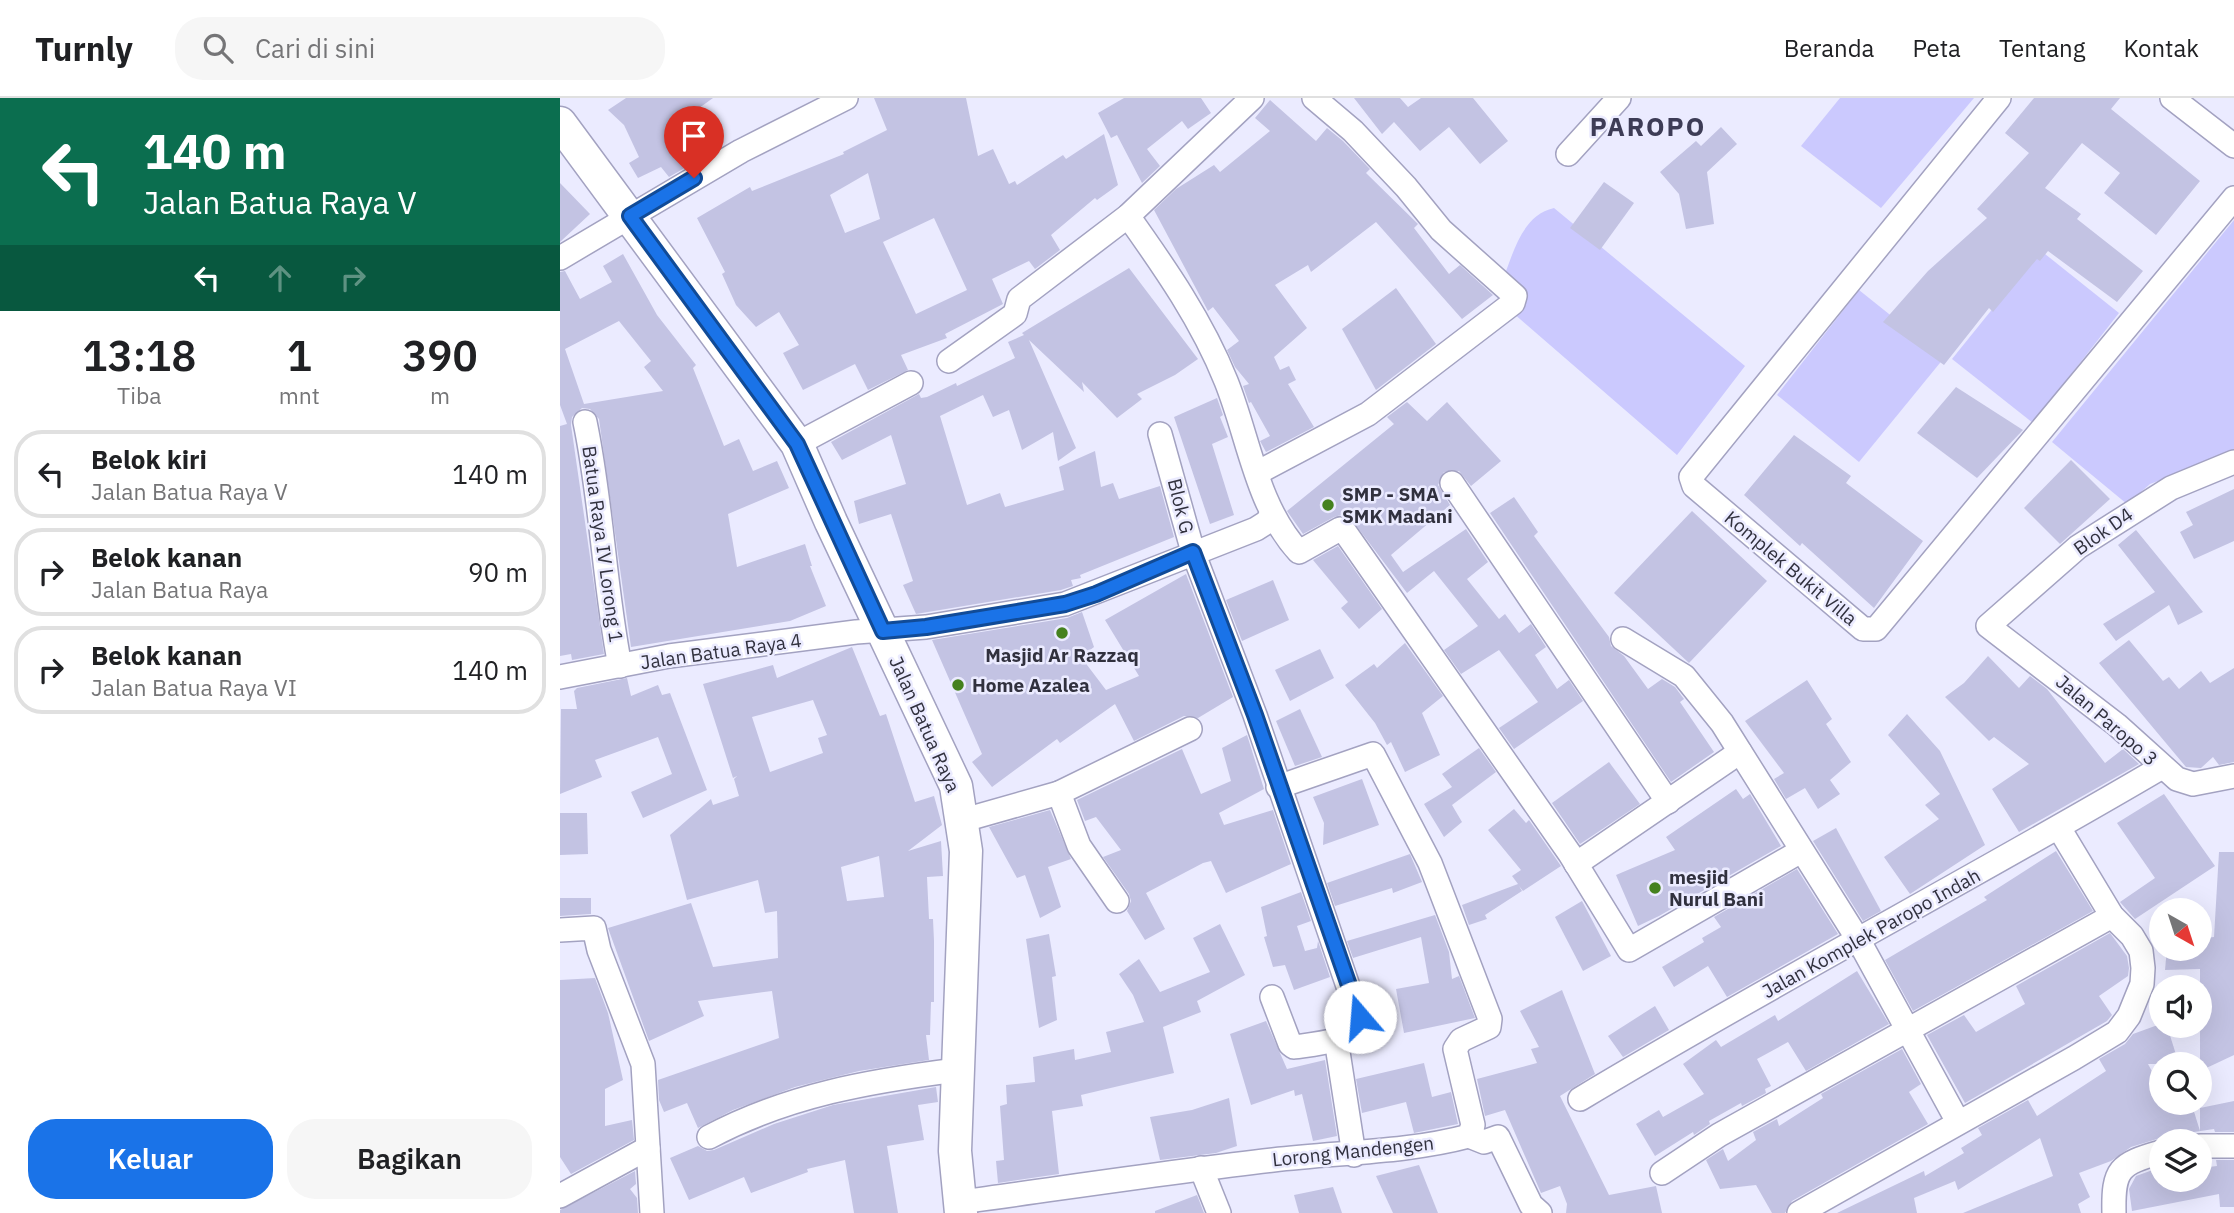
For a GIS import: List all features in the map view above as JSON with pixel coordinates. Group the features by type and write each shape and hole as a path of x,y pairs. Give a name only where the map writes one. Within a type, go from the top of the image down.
{"main road":[{"name":"Jalan Batua Raya","path":"560,123 797,444 956,786 964,820 965,895 954,1151 961,1208"}],"street":[{"path":"560,258 741,151 846,98"},
{"path":"949,361 1015,314 1018,299 1128,216 1252,98"},
{"path":"1257,473 1368,414 1513,303 1515,296 1441,230 1362,140 1314,98"},
{"path":"1568,154 1619,98"},
{"name":"Komplek Bukit Villa","path":"1999,98 1691,477 1694,486 1863,629 1875,629 2234,198"},
{"path":"2172,98 2234,146"},
{"path":"1128,216 1205,334 1227,383 1271,515 1299,552 1330,532 1340,529 1345,532 1576,864 1629,950 1801,851"},
{"path":"797,444 911,383"},
{"name":"Batua Raya IV Lorong 1","path":"585,422 598,499 608,607 620,666"},
{"name":"Blok G","path":"1160,434 1193,552 1255,715 1360,1017 1361,1024 1357,1029 1336,1039"},
{"name":"Blok D4","path":"1988,626 2078,547 2171,488 2234,462"},
{"path":"1452,483 1668,802"},
{"name":"Jalan Batua Raya 4","path":"560,677 669,656 926,627 1065,604 1256,529 1270,519 1271,515"},
{"name":"Jalan Paropo 3","path":"1988,626 2118,725 2177,779 2193,784 2234,776"},
{"path":"1623,639 1684,676 1700,693 1859,941 1958,1122"},
{"path":"964,820 1059,793 1189,729"},
{"path":"1576,864 1740,752"},
{"path":"1278,787 1373,754 1430,863 1490,1019 1489,1027 1461,1040 1455,1049 1473,1125 1469,1136"},
{"name":"Jalan Komplek Paropo Indah","path":"1580,1099 1688,1034 1859,941 2162,767"},
{"path":"1059,793 1079,846 1117,901"},
{"path":"1800,1213 2074,1058 2117,1031 2129,1016 2141,984 2141,951 2133,936 2112,916 2059,828"},
{"path":"1662,1173 1719,1135 2112,916"},
{"path":"560,930 594,928 598,950 643,1065 652,1213"},
{"path":"1272,997 1292,1046 1336,1039 1353,1155"},
{"path":"709,1137 759,1112 827,1091 869,1081 957,1070"},
{"name":"Lorong Mandengen","path":"961,1208 1201,1168 1320,1155 1353,1155 1469,1136 1484,1142 1499,1137 1531,1205 1539,1213"},
{"path":"2212,1146 2234,1146"},
{"path":"560,1196 648,1148"},
{"path":"2115,1213 2114,1180 2122,1167 2149,1157"},
{"path":"1201,1168 1219,1213"}],"shaded area":[{"path":"1840,98 1974,98 1881,208 1801,146"},
{"path":"1554,208 1745,366 1677,455 1505,306 1524,289 1505,274 1517,243 1535,217"},
{"path":"2234,220 2234,452 2150,484 2127,504 2052,442"},
{"path":"2040,250 2119,313 2033,423 1952,359"},
{"path":"1859,290 1944,358 1859,462 1777,395"}],"building":[{"path":"626,98 713,98 688,116 709,154 669,177 661,167 638,178 629,163 639,157 624,125 608,110"},
{"path":"874,98 966,98 978,156 993,149 1009,184 1015,181 1017,185 1063,155 1066,159 1104,134 1118,185 1097,200 1095,198 1051,235 1060,250 1035,269 1029,261 992,279 1003,304 945,334 947,338 901,355 908,370 868,390 855,364 803,390 783,353 799,345 779,312 756,327 736,305 722,274 725,272 697,218 750,187 752,191 844,154 843,152 887,130","holes":["868,173 880,219 845,233 830,195","934,218 967,290 916,314 883,242"]},
{"path":"1124,98 1201,98 1211,113 1188,129 1182,121 1147,149 1160,166 1142,183 1117,135 1111,138 1098,113"},
{"path":"1354,98 1400,98 1408,107 1421,98 1473,98 1508,141 1480,164 1449,127 1420,151 1394,122 1382,134"},
{"path":"2034,98 2120,98 2111,109 2200,181 2156,235 2104,193 2120,173 2082,143 2045,188 2081,214 2077,219 2143,271 2117,302 2048,251 2040,261 2037,259 1993,312 1989,308 1944,365 1883,322 1928,271 1987,218 1977,209 2029,153 2005,133"},
{"path":"1270,100 1316,141 1327,128 1343,141 1370,169 1366,173 1418,224 1414,228 1449,274 1460,265 1493,295 1462,319 1376,222 1311,272 1308,265 1275,285 1307,328 1274,357 1280,370 1289,366 1296,380 1288,384 1314,427 1266,452 1260,441 1270,436 1251,402 1249,403 1243,386 1249,384 1235,367 1227,350 1239,341 1213,307 1208,311 1154,210 1176,189 1214,165 1220,172 1270,131 1255,118"},
{"path":"1721,127 1737,144 1707,172 1714,224 1686,229 1679,194 1660,172 1696,141 1701,146"},
{"path":"1604,182 1634,203 1600,250 1570,228"},
{"path":"560,183 590,214 560,242"},
{"path":"623,254 657,315 696,365 693,368 724,446 739,439 753,471 777,461 789,488 728,514 737,567 805,544 810,566 826,606 790,621 631,647 599,419 590,409 582,408 572,417 571,425 604,654 572,660 571,654 560,656 560,426 567,424 560,405 560,272 565,271 580,299 612,282 603,266","holes":["619,321 651,361 644,367 663,391 584,404 565,349"]},
{"path":"1129,268 1198,359 1175,375 1137,394 1142,399 1117,418 1082,382 1084,392 1029,340 1076,448 1058,461 1053,432 1022,450 1009,410 993,417 983,395 940,416 967,505 1000,493 1005,507 1064,490 1059,467 1095,451 1101,487 1113,483 1119,499 1160,486 1174,537 1080,575 1081,578 1071,580 1073,586 1061,590 916,614 903,585 913,581 891,514 859,524 854,501 906,484 891,435 842,460 831,442 919,394 921,398 927,397 956,383 957,386 1015,358 1008,342 1024,335 1022,333"},
{"path":"1396,288 1436,344 1376,390 1342,329"},
{"path":"1956,387 2023,430 1977,478 1917,433"},
{"path":"1217,398 1223,415 1220,417 1228,437 1212,444 1234,515 1210,524 1174,417"},
{"path":"1407,402 1427,421 1447,402 1501,461 1471,486 1459,471 1444,472 1438,485 1450,505 1391,555 1403,572 1466,529 1488,562 1467,579 1499,619 1505,614 1519,633 1531,624 1546,647 1535,655 1557,689 1569,680 1583,701 1514,749 1499,728 1538,702 1499,650 1461,674 1444,650 1478,626 1434,571 1407,593 1352,520 1341,515 1334,517 1303,534 1287,511 1394,424 1387,417"},
{"path":"1794,435 1851,476 1846,483 1923,541 1874,608 1744,495"},
{"path":"2071,460 2110,499 2060,544 2024,508"},
{"path":"2234,489 2234,541 2194,559 2180,532 2193,525 2186,512"},
{"path":"1514,497 1538,532 1534,536 1609,637 1611,646 1624,656 1648,689 1662,679 1675,687 1684,699 1680,702 1714,752 1671,782 1490,513"},
{"path":"1692,511 1767,581 1689,663 1614,593"},
{"path":"2136,530 2203,612 2178,625 2169,605 2116,641 2103,624 2155,592 2118,545"},
{"path":"1338,546 1382,609 1359,629 1341,608 1348,602 1313,560"},
{"path":"1186,574 1233,697 1198,718 1184,716 1134,741 1115,704 1060,743 1057,739 992,787 972,762 982,754 932,640 1067,618 1082,612 1094,647 1081,657 1106,690 1139,676 1105,620"},
{"path":"1273,580 1289,620 1242,641 1226,600"},
{"path":"2129,640 2163,681 2169,677 2179,689 2201,671 2210,683 2234,668 2234,762 2219,765 2213,757 2201,768 2186,767 2099,663"},
{"path":"1405,643 1443,696 1422,713 1440,755 1405,772 1391,742 1387,745 1375,723 1345,685 1374,664 1377,668"},
{"path":"852,647 880,716 886,714 915,802 934,796 942,825 908,851 941,841 943,876 927,877 929,919 933,919 934,941 934,1002 931,1002 930,1035 926,1035 929,1060 859,1071 795,1087 733,1110 698,1128 687,1103 664,1112 659,1100 658,1080 779,1038 772,991 698,1001 704,1016 649,1041 608,928 691,903 713,967 778,958 777,911 765,913 758,880 687,900 670,835 711,799 713,805 739,796 734,779 737,776 733,778 703,684 773,665 777,678","holes":["813,700 827,735 818,738 823,753 770,772 752,717","879,856 884,897 847,901 841,867"]},
{"path":"1320,649 1334,678 1290,701 1275,670"},
{"path":"1988,656 2019,688 2030,676 2047,689 2105,763 2123,749 2139,764 2019,832 1992,789 2029,764 1994,737 1989,741 1945,697 1964,683"},
{"path":"627,678 631,696 658,685 662,695 670,693 707,790 643,818 631,792 672,774 658,737 595,760 602,777 560,794 561,709 577,709 574,691 577,688"},
{"path":"1807,680 1832,719 1826,724 1851,762 1830,780 1840,794 1818,809 1805,788 1786,799 1774,779 1784,773 1745,721"},
{"path":"1300,709 1322,757 1295,766 1276,721"},
{"path":"1907,714 1940,751 1985,845 1910,894 1884,857 1939,819 1925,805 1940,794 1888,735"},
{"path":"1247,735 1264,789 1219,813 1224,825 1273,810 1291,864 1226,893 1211,861 1203,863 1146,893 1165,929 1145,940 1127,911 1131,901 1129,894 1103,857 1121,850 1096,817 1085,821 1077,800 1182,749 1201,794 1231,781 1222,748"},
{"path":"1479,748 1496,772 1452,805 1462,822 1444,837 1424,804 1452,787 1442,774"},
{"path":"1609,762 1640,804 1580,844 1552,803"},
{"path":"1362,779 1379,825 1323,845 1324,823 1313,797"},
{"path":"1736,789 1743,799 1750,794 1781,846 1638,926 1616,875 1675,850 1666,837"},
{"path":"2164,794 2215,866 2167,898 2149,898 2149,910 2135,919 2120,902 2155,878 2117,823"},
{"path":"1514,809 1526,823 1529,820 1561,866 1523,891 1519,886 1522,891 1485,915 1487,919 1469,925 1462,905 1518,884 1512,876 1521,870 1488,830"},
{"path":"1050,810 1071,859 1048,867 1061,907 1040,918 1025,875 1017,878 989,827"},
{"path":"560,813 587,813 588,854 560,855"},
{"path":"1836,828 1881,911 1863,921 1813,841"},
{"path":"2056,851 2093,911 1913,1011 1885,960 1987,900 1984,897"},
{"path":"2219,852 2234,852 2234,1055 2212,1065 2212,1052 2200,1052 2200,1038 2212,1038 2212,975 2200,975 2200,969 2165,970 2166,961 2212,961"},
{"path":"1410,854 1422,882 1393,893 1392,888 1335,906 1327,883"},
{"path":"1797,869 1838,934 1727,997 1708,966 1674,987 1662,967 1704,942 1702,938 1721,927 1714,917"},
{"path":"1301,892 1311,921 1297,926 1305,951 1317,948 1318,941 1330,977 1294,990 1285,965 1273,967 1264,937 1267,936 1261,907"},
{"path":"560,898 591,898 591,914 560,916"},
{"path":"1582,901 1611,956 1583,971 1555,917"},
{"path":"1435,915 1449,952 1452,979 1459,976 1475,1018 1404,1033 1396,989 1429,983 1421,937 1353,958 1347,941"},
{"path":"1220,924 1245,975 1197,1001 1201,1012 1163,1027 1174,1073 1081,1095 1083,1106 1052,1111 1059,1174 998,1183 996,1161 1004,1160 1000,1106 1007,1104 1006,1085 1035,1082 1033,1057 1074,1049 1075,1060 1111,1052 1106,1032 1144,1022 1133,995 1119,974 1139,959 1160,992 1210,972 1193,938"},
{"path":"2110,933 2127,956 2129,968 2128,976 2099,996 2112,1015 2107,1021 1965,1103 1927,1035 1964,1015 1976,1032 2025,1004 2016,986"},
{"path":"1049,934 1056,976 1052,977 1057,1020 1039,1028 1026,939"},
{"path":"1857,971 1889,1024 1806,1071 1788,1042 1757,1059 1771,1086 1765,1089 1766,1093 1709,1121 1710,1124 1694,1135 1693,1132 1655,1156 1636,1124 1659,1110 1663,1117 1704,1094 1683,1064 1716,1040 1721,1047 1775,1015 1778,1021"},
{"path":"595,978 608,1013 623,1080 605,1089 605,1126 632,1120 634,1140 571,1174 560,1157 560,980"},
{"path":"1562,990 1595,1074 1560,1096 1609,1195 1656,1186 1662,1213 1566,1213 1567,1204 1560,1186 1541,1193 1505,1110 1485,1116 1477,1079 1537,1063 1531,1049 1539,1047 1520,1011"},
{"path":"1655,1006 1669,1030 1623,1057 1608,1036"},
{"path":"1266,1021 1287,1069 1325,1060 1337,1136 1313,1141 1302,1094 1295,1096 1294,1090 1251,1105 1230,1034"},
{"path":"2149,1028 2149,1038 2171,1038 2175,1052 2149,1052 2149,1115 2195,1115 2199,1129 2149,1129 2149,1141 2131,1147 2111,1161 2079,1173 2090,1197 2078,1204 2081,1213 1963,1213 2053,1176 2040,1138 1958,1190 1955,1181 1914,1198 1917,1213 1837,1213 1924,1171 1925,1176 1964,1153 1961,1148 1982,1135 1978,1128 2028,1100 2037,1116 2106,1071 2099,1059 2125,1044 2133,1034"},
{"path":"1902,1049 1921,1084 1909,1092 1928,1124 1792,1201 1785,1213 1772,1213 1756,1185 1720,1189 1706,1160 1723,1149 1728,1161 1756,1140 1753,1132 1777,1119 1779,1126 1823,1098 1821,1094"},
{"path":"1424,1063 1432,1097 1451,1092 1458,1124 1414,1133 1406,1102 1362,1113 1356,1079"},
{"path":"936,1087 938,1102 918,1105 924,1140 887,1146 898,1213 854,1213 845,1160 807,1169 808,1172 751,1193 744,1177 689,1200 670,1158 698,1146 707,1151 714,1150 774,1124 833,1105"},
{"path":"1229,1098 1237,1146 1216,1153 1160,1160 1150,1117 1192,1110"},
{"path":"2234,1101 2234,1132 2215,1132 2214,1129 2200,1129 2200,1115 2212,1115 2212,1106"},
{"path":"2216,1160 2234,1160 2234,1207 2220,1207 2219,1194 2132,1211 2129,1189 2136,1176 2149,1171 2149,1192 2212,1192 2212,1167 2217,1166"},
{"path":"1419,1165 1438,1213 1393,1213 1376,1176"},
{"path":"635,1171 636,1184 630,1189 637,1198 638,1213 560,1213 560,1210"},
{"path":"1333,1187 1342,1213 1299,1213 1294,1195"},
{"path":"1197,1195 1204,1213 1155,1213 1155,1211"}],"place":[{"name":"SMP - SMA - SMK Madani","path":"1328,505"},
{"name":"Masjid Ar Razzaq","path":"1062,633"},
{"name":"Home Azalea","path":"958,685"},
{"name":"mesjid Nurul Bani","path":"1655,888"}],"district":[{"name":"PAROPO","path":"1648,127"}],"route":[{"path":"694,178 630,216 797,444 883,631 926,627 1065,604 1096,594 1193,552 1255,715 1360,1017"}]}
